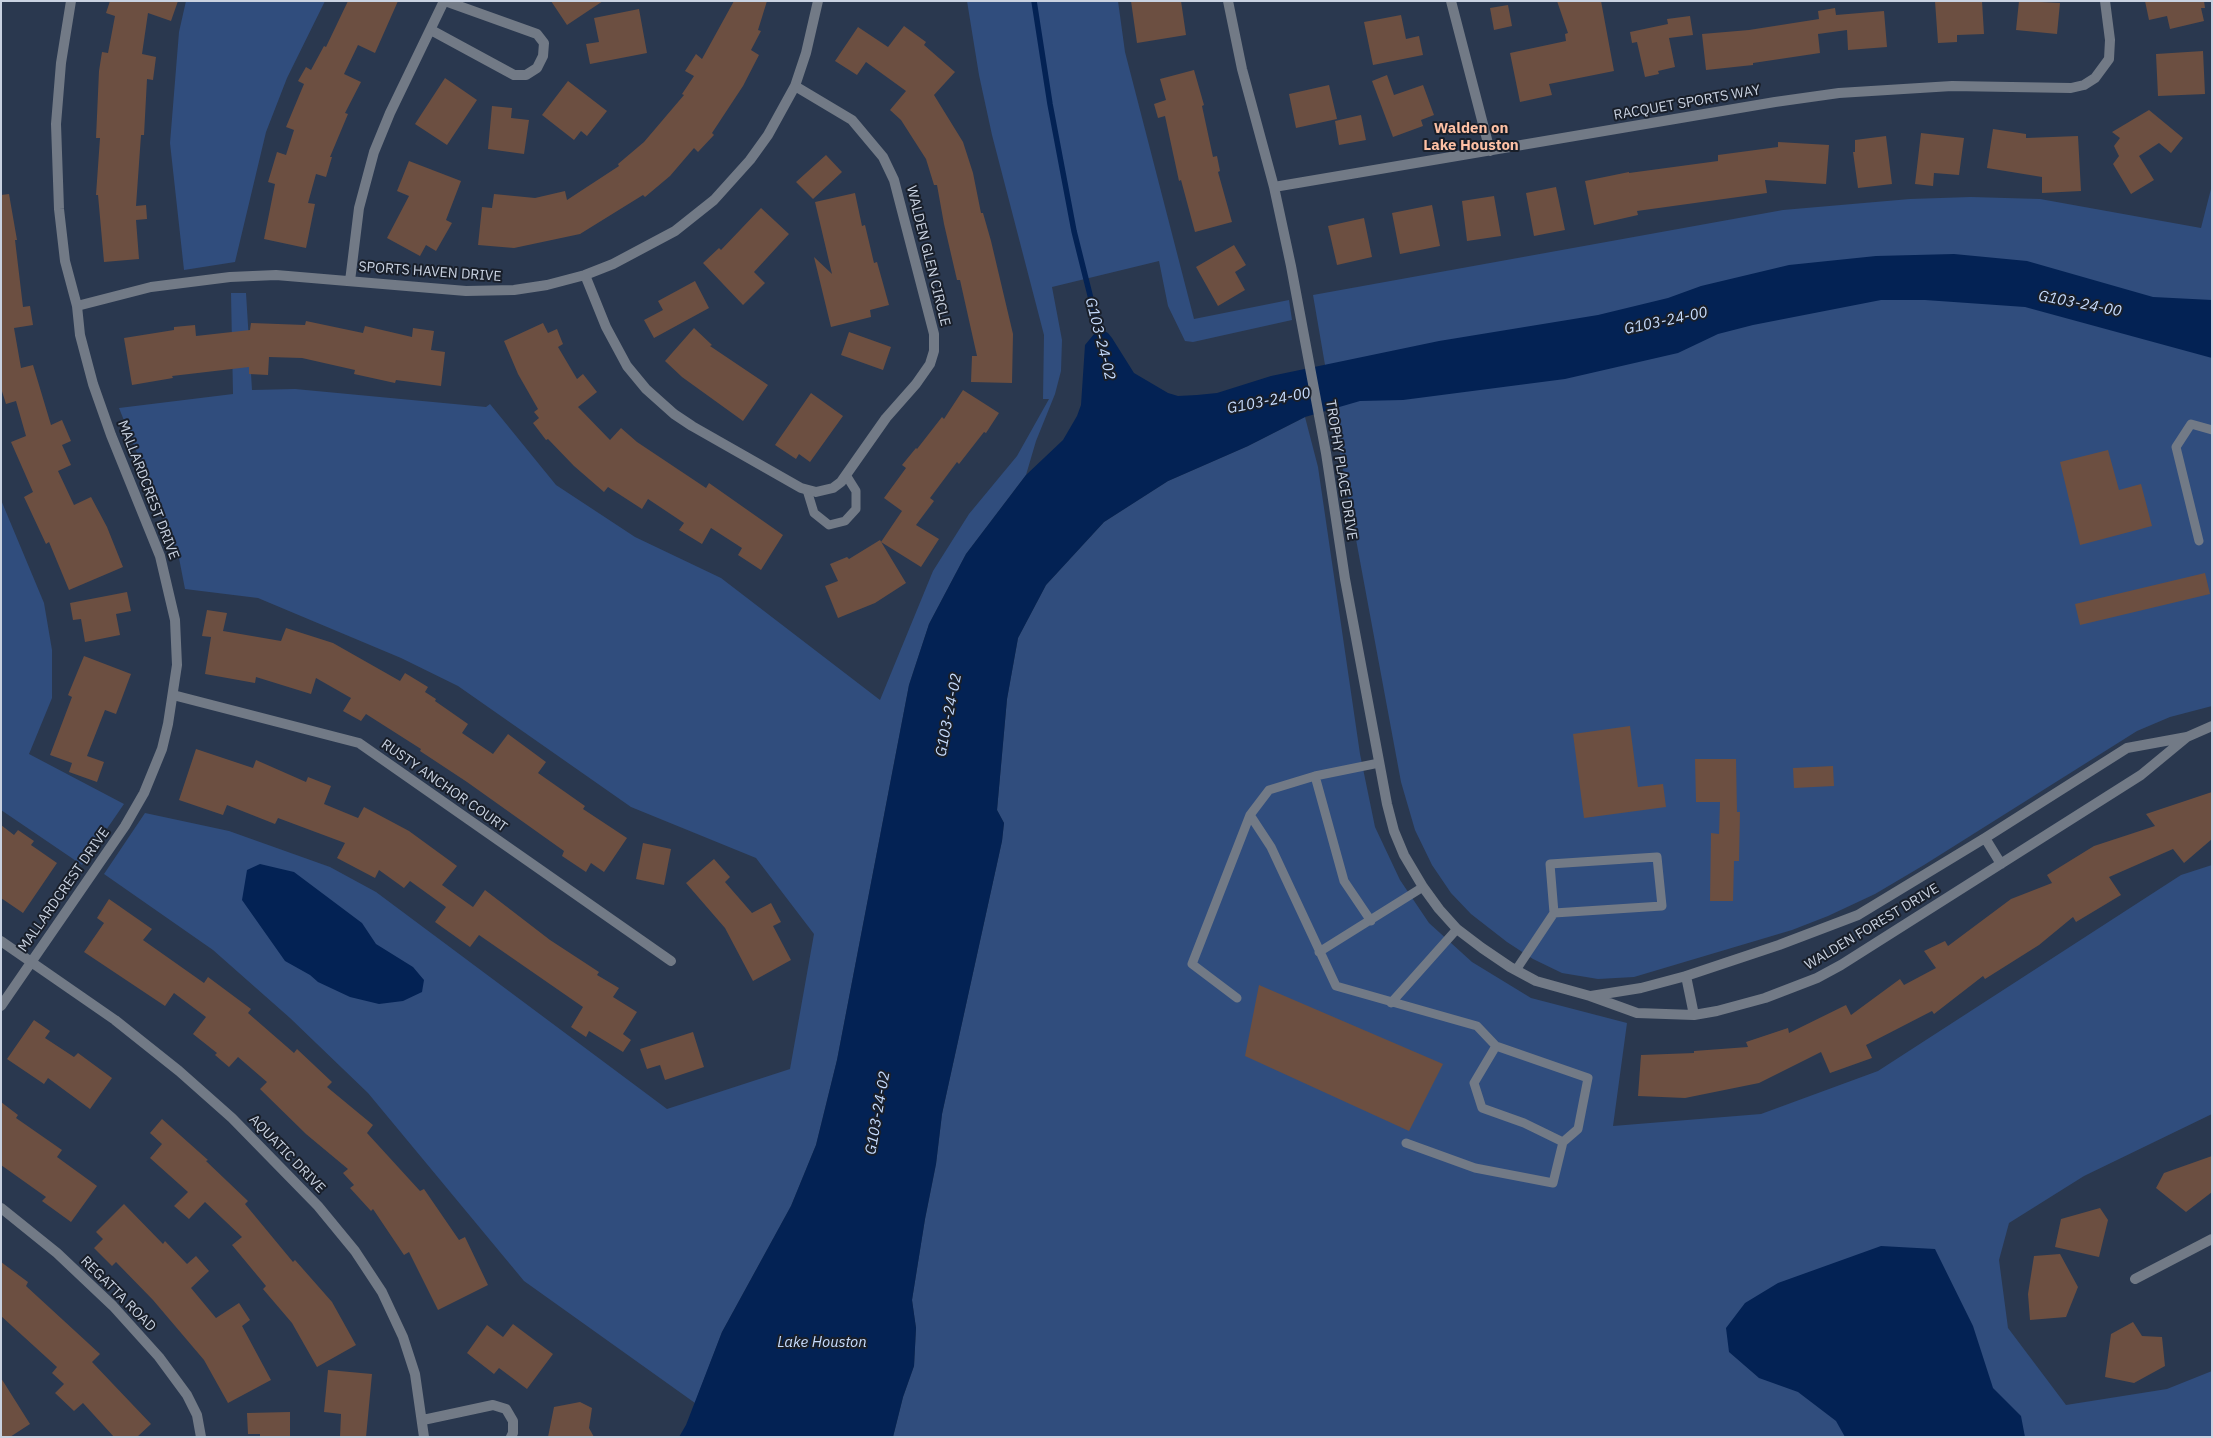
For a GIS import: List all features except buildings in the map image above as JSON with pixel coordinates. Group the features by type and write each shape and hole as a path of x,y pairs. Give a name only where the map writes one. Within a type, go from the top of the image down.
{"street":[{"name":"MALLARDCREST DRIVE","path":"1,1006 125,826 144,793 162,749 173,695 178,649 175,620 166,578 152,533 111,435 93,384 80,334 77,306 65,261 59,209 56,153 61,63 71,1"},
{"path":"350,281 359,208 374,152 431,30 445,1 537,34 544,44 543,56 537,68 526,75 514,75 431,30"},
{"name":"SPORTS HAVEN DRIVE","path":"77,306 150,287 230,277 276,276 480,292 514,290 547,285 585,275 647,248 675,231 714,200 731,183 768,135 795,86 806,53 818,1"},
{"name":"TROPHY PLACE DRIVE","path":"1228,1 1242,69 1274,186 1303,329 1326,453 1345,580 1379,764 1394,831 1404,855 1423,887 1439,909 1458,929"},
{"path":"1451,1 1490,151"},
{"name":"RACQUET SPORTS WAY","path":"1274,186 1775,102 1839,94 1952,86 2071,88 2084,85 2095,78 2108,59 2110,40 2105,1"},
{"name":"WALDEN GLEN CIRCLE","path":"795,86 852,120 883,157 894,180 934,334 934,351 930,364 916,384 886,418 846,475 833,488 816,492 807,490"},
{"path":"585,275 619,354 646,389 692,426 807,490"},
{"name":"RUSTY ANCHOR COURT","path":"173,695 359,743 671,961"},
{"name":"WALDEN FOREST DRIVE","path":"1590,996 1641,988 1686,976 1779,945 1858,915 1985,838 2127,748 2187,736 2212,726"},
{"name":"WALDEN FOREST DRIVE","path":"1458,929 1516,970 1536,981 1590,996 1637,1014 1694,1015 1717,1011 1766,998 1817,978 2141,775 2187,736"},
{"path":"1985,838 2001,864"},
{"name":"AQUATIC DRIVE","path":"1,941 115,1020 179,1071 232,1118 318,1206 356,1251 382,1292 403,1337 412,1364 423,1420 424,1437"},
{"path":"1686,976 1694,1015"},
{"name":"REGATTA ROAD","path":"1,1208 57,1253 114,1306 158,1357 187,1395 197,1415 201,1437"},
{"path":"2135,1279 2212,1239"},
{"path":"423,1420 493,1405 506,1409 513,1421 514,1433 511,1437"}],"lane":[{"path":"2199,541 2176,447 2191,424 2212,430"},
{"path":"807,490 814,513 829,525 845,521 856,509 856,491 846,475"},
{"path":"1237,998 1192,964 1250,815 1269,790 1315,776 1379,764"},
{"path":"1315,776 1344,881 1371,921"},
{"path":"1250,815 1271,847 1336,986 1477,1026 1496,1046 1588,1078 1578,1129 1564,1142 1553,1183 1475,1168 1406,1143"},
{"path":"1516,970 1554,913 1550,864 1657,857 1662,906 1554,913"},
{"path":"1319,952 1423,887"},
{"path":"1391,1003 1458,929"},
{"path":"1496,1046 1474,1083 1482,1108 1524,1123 1564,1142"}],"shaded area":[{"path":"186,1 325,1 287,78 266,132 235,262 184,270 170,143 179,32"},
{"path":"967,1 1118,1 1125,52 1194,319 1289,300 1292,320 1193,342 1185,341 1168,306 1159,261 1052,287 1062,340 1061,371 1055,394 1036,441 1026,475 966,554 929,624 909,685 837,1060 816,1145 791,1206 722,1332 695,1403 524,1281 368,1093 290,1018 213,950 104,874 145,813 229,831 330,867 376,892 667,1109 790,1069 814,934 756,858 631,807 458,686 401,658 258,598 185,589 179,558 119,408 233,394 231,293 246,293 252,390 295,389 486,407 490,404 556,485 635,537 721,578 880,700 933,571 969,514 1017,456 1049,399 1043,399 1044,335 992,135 979,75"},
{"path":"2212,185 2212,706 2170,717 2137,731 1875,894 1792,930 1634,977 1598,979 1562,973 1533,959 1507,942 1471,914 1451,893 1432,865 1415,830 1401,782 1342,464 1313,295 1783,210 1910,199 1971,197 2040,199 2201,228"},
{"path":"1305,417 1318,467 1360,754 1375,827 1400,880 1429,923 1472,962 1531,998 1627,1023 1613,1126 1761,1114 1878,1071 2181,875 2212,865 2212,1114 2084,1176 2009,1223 1999,1260 2008,1328 2066,1405 2167,1389 2212,1371 2212,1437 893,1437 903,1397 914,1366 916,1328 912,1300 936,1164 942,1114 1002,841 1004,823 997,810 1007,699 1018,638 1046,585 1104,522 1168,481 1248,446"},
{"path":"1,500 44,603 52,650 52,698 29,754 124,804 82,865 1,810"}],"water":[{"name":"Lake Houston","path":"1954,254 2027,261 2153,297 2212,300 2212,358 2025,307 1925,300 1881,300 1753,325 1718,334 1678,353 1565,379 1403,400 1360,401 1305,417 1248,446 1168,481 1104,522 1046,585 1018,638 1007,699 997,810 1004,823 1002,841 942,1114 936,1164 912,1300 916,1328 914,1366 903,1397 893,1437 679,1437 686,1425 722,1332 791,1206 816,1145 837,1060 909,685 929,624 966,554 1026,475 1063,440 1077,416 1081,405 1085,345 1099,328 1108,333 1112,338 1134,373 1168,393 1178,396 1197,395 1217,393 1271,376 1439,341 1598,315 1668,298 1701,286 1789,265 1876,256"},
{"path":"260,864 294,872 362,923 376,944 413,967 424,980 422,992 403,1001 379,1004 350,997 318,982 310,975 285,961 242,900 247,870"},
{"path":"1881,1246 1935,1249 1973,1326 1993,1388 2021,1416 2025,1437 1845,1437 1836,1421 1798,1392 1759,1378 1729,1352 1726,1328 1745,1303 1778,1283"}],"waterway":[{"name":"G103-24-02","path":"1034,1 1050,104 1074,231 1100,335"}],"district":[{"name":"Walden on Lake Houston","path":"1471,138"}],"water label":[{"name":"G103-24-00","path":"2080,304"},
{"name":"G103-24-00","path":"1666,321"},
{"name":"G103-24-00","path":"1269,401"}]}
